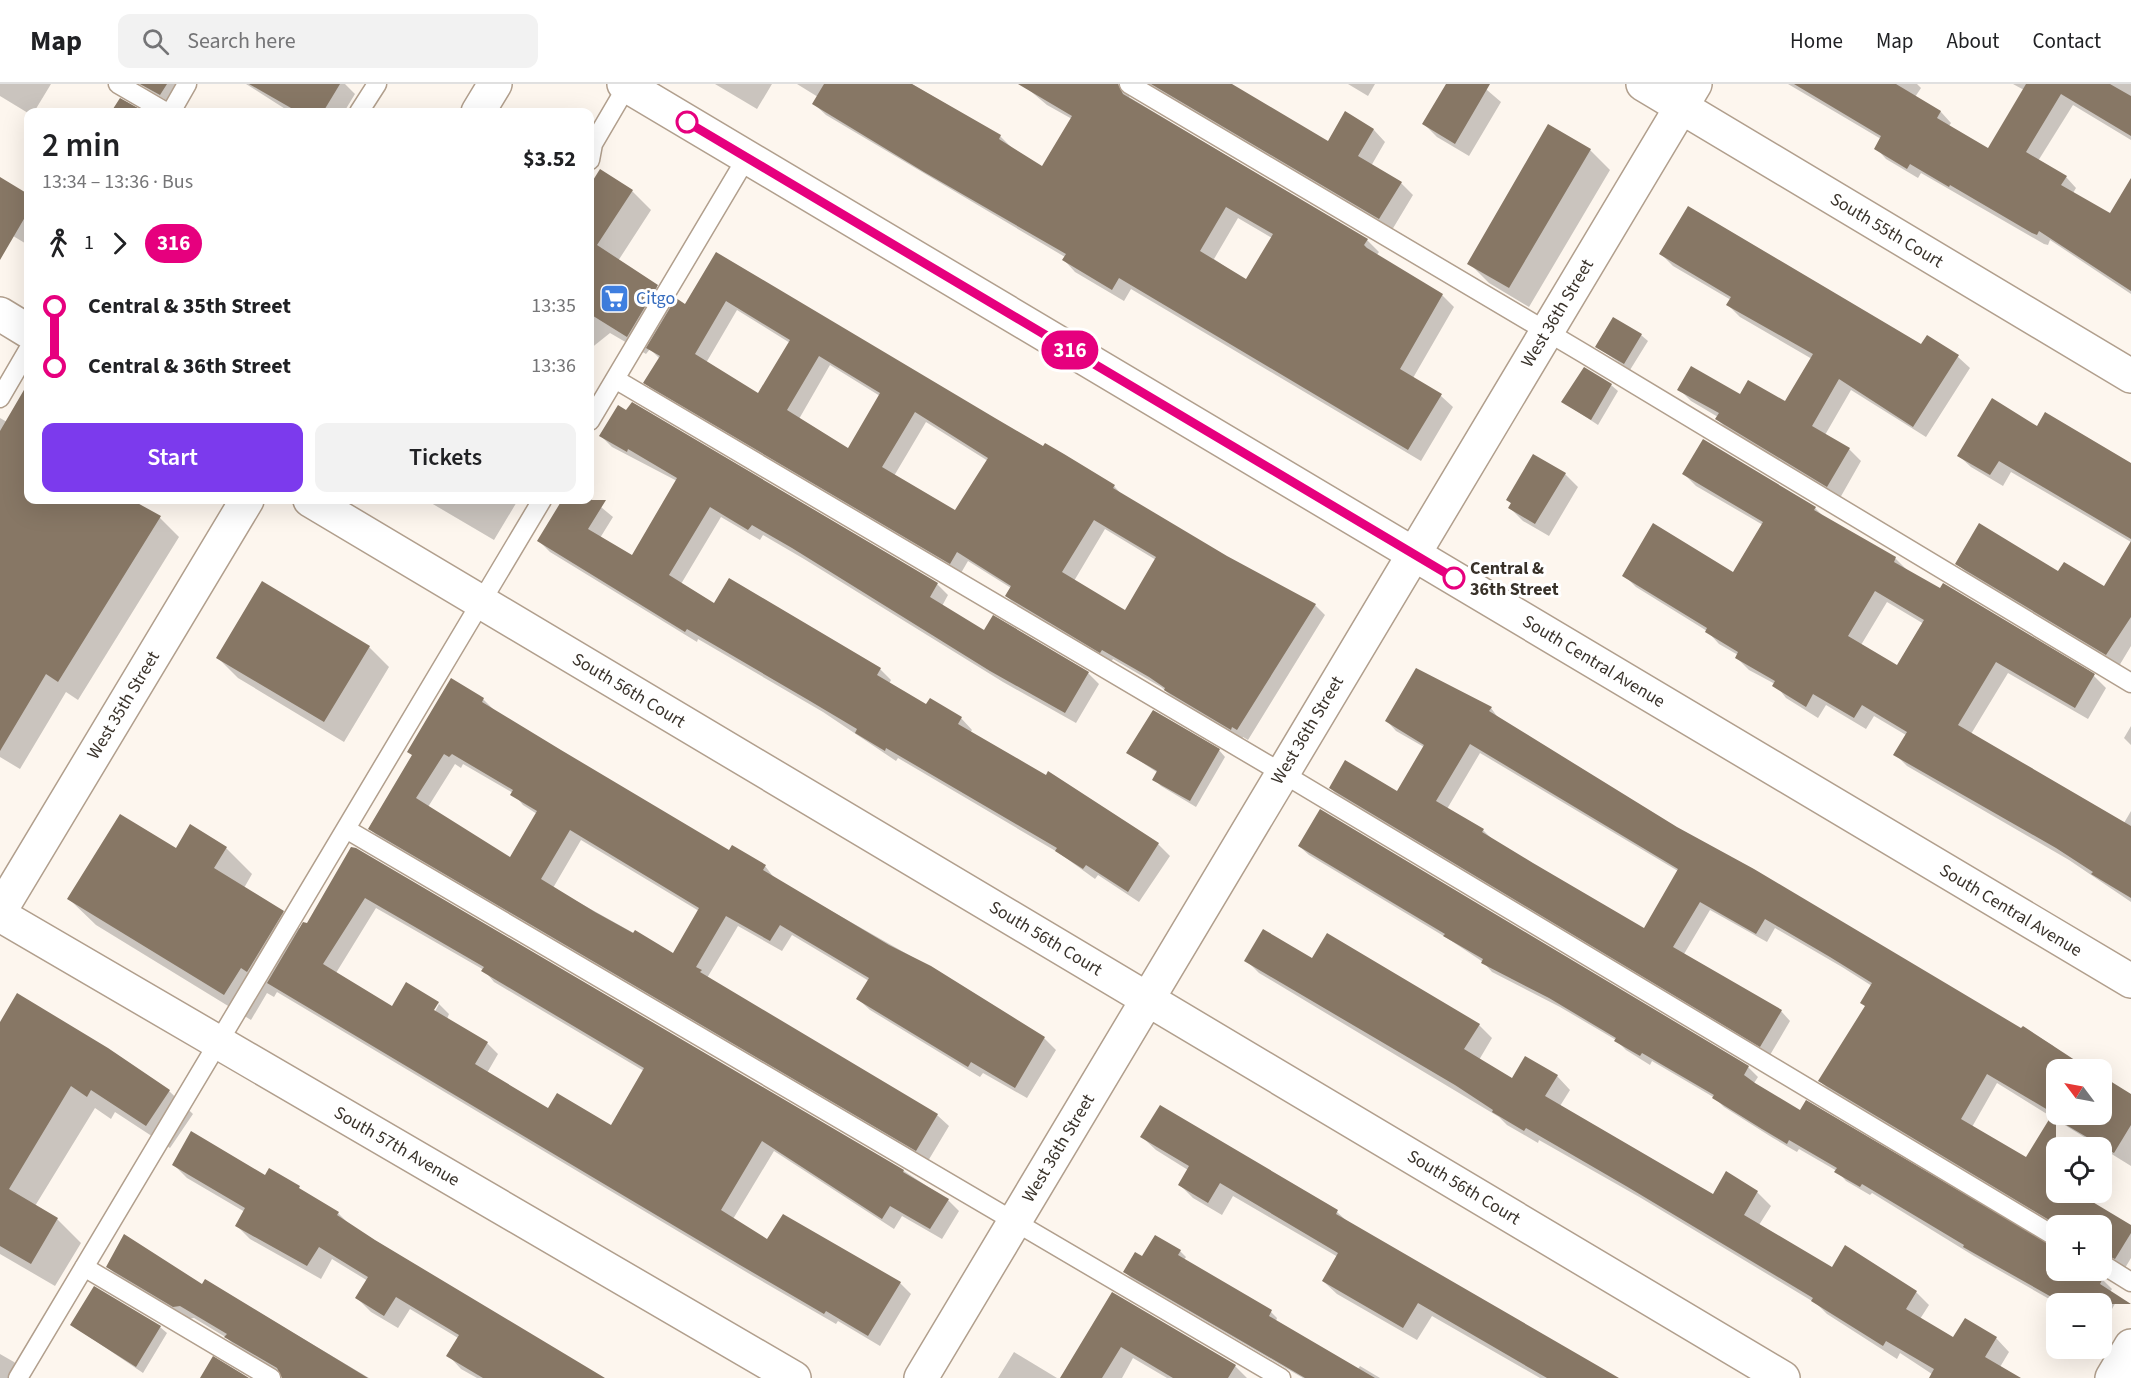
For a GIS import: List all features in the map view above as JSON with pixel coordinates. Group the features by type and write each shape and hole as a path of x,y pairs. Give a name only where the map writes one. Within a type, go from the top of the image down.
{"street":[{"path":"480,108 495,84"},
{"name":"South 55th Court","path":"1642,84 1688,95 2131,376"},
{"name":"South Central Avenue","path":"626,85 2131,981"},
{"name":"West 36th Street","path":"921,1378 1412,553 1688,95"},
{"path":"0,314 24,329"},
{"name":"West 35th Street","path":"0,913 245,504"},
{"name":"South 56th Court","path":"317,504 1783,1378"},
{"name":"South 57th Avenue","path":"0,913 794,1378"},
{"path":"2112,1378 2131,1346"}],"lane":[{"path":"118,84 159,108"},
{"path":"173,108 188,84"},
{"path":"362,108 377,84"},
{"path":"1129,84 1546,331 2131,683"},
{"path":"594,144 626,85"},
{"path":"594,414 747,158"},
{"path":"0,398 24,357"},
{"path":"615,379 1282,773 2046,1231"},
{"path":"18,1378 540,504"},
{"path":"346,829 1281,1378"},
{"path":"84,1267 271,1378"},
{"path":"2112,1270 2131,1282"}],"building":[{"path":"140,84 167,84 160,95"},
{"path":"249,84 340,84 325,108 291,108"},
{"path":"824,84 912,84 1001,135 999,139 1042,166 1072,116 1018,84 1118,84 1123,94 1368,239 1364,245 1367,248 1443,294 1400,369 1442,394 1408,450 1119,278 1112,290 1062,260 1066,254 812,104","holes":["1226,207 1273,234 1246,279 1200,251"]},
{"path":"1151,84 1232,84 1328,141 1345,111 1374,129 1358,156 1402,182 1379,219"},
{"path":"1446,84 1490,84 1455,144 1422,124"},
{"path":"1794,84 1896,84 1941,111 1937,118 1988,148 2026,84 2110,84 2131,96 2131,136 2061,94 2026,152 2067,176 2061,185 2110,213 2131,178 2131,291 2039,231 2037,235 2032,233 1950,185 1949,187 1910,164 1907,169 1874,149 1881,136"},
{"path":"120,98 138,108 114,108"},
{"path":"1548,124 1591,149 1509,288 1467,264"},
{"path":"600,169 633,190 597,245 658,285 627,337 594,316 594,179"},
{"path":"0,177 24,192 24,219 0,260"},
{"path":"1688,206 1921,344 1927,335 1959,355 1913,427 1839,379 1812,426 1850,448 1827,487 1715,419 1719,413 1677,390 1691,366 1740,394 1748,380 1785,401 1813,354 1726,305 1731,297 1659,254"},
{"path":"716,252 1043,446 1045,443 1064,454 1115,485 1113,488 1227,556 1316,604 1237,730 1232,727 1231,730 1164,690 1165,688 1149,677 1102,650 1100,653 1005,596 1011,586 957,552 950,564 643,383 660,356 646,348 676,298 685,304","holes":["726,301 790,340 758,393 695,354","819,356 880,393 848,448 787,410","915,412 988,458 955,510 882,467","1094,520 1156,557 1125,610 1062,572"]},
{"path":"1613,317 1642,334 1624,364 1595,347"},
{"path":"1584,367 1612,384 1591,420 1561,402"},
{"path":"24,390 24,504 139,504 161,516 58,682 46,674 0,751 0,431"},
{"path":"1992,398 2037,426 2045,412 2131,463 2131,539 1999,461 1990,475 1957,456"},
{"path":"632,402 938,583 930,597 984,630 993,615 1089,672 1065,713 990,671 792,548 752,525 748,530 710,507 669,575 714,603 729,578 881,668 877,675 926,704 930,698 962,717 958,724 1046,775 1048,771 1159,843 1128,892 1086,865 1083,869 1055,851 1057,848 886,748 885,751 855,733 857,729 687,629 685,632 537,541 560,504 594,504 594,500 606,500 588,529 632,555 677,478 628,449 627,452 599,436 618,405 626,410"},
{"path":"1703,439 1816,507 1814,510 1896,557 1894,562 1940,588 1943,583 2095,674 2075,708 1996,662 1958,725 2131,826 2131,898 2091,874 2093,872 2056,848 1893,755 1907,732 1862,705 1854,718 1813,694 1806,707 1772,686 1775,681 1735,658 1738,652 1705,632 1707,628 1622,576 1653,523 1733,572 1763,522 1682,474","holes":["1875,591 1924,620 1897,665 1848,636"]},
{"path":"1533,454 1566,473 1535,524 1508,508 1511,503 1506,500"},
{"path":"1979,523 2058,571 2064,562 2104,586 2131,541 2131,617 2106,655 1955,564"},
{"path":"262,581 370,646 324,722 216,658"},
{"path":"1416,668 1492,707 1489,711 1677,827 1754,869 2021,1028 2023,1026 2073,1059 2046,1059 2046,1109 1987,1074 1961,1119 2026,1157 2046,1124 2056,1125 2056,1137 2046,1137 2046,1203 2094,1203 2131,1225 2131,1233 2115,1259 2112,1258 2112,1215 2046,1215 2046,1218 1818,1081 1865,1006 1860,1003 1872,983 1830,957 1765,919 1756,934 1700,902 1673,947 1782,1010 1760,1047 1329,788 1345,760 1397,791 1424,745 1385,721","holes":["1470,744 1678,869 1644,928 1482,832 1484,829 1436,801"]},
{"path":"451,678 484,698 482,702 561,750 729,850 732,845 766,865 763,870 889,945 931,966 1045,1037 1015,1088 971,1062 968,1067 856,999 869,978 780,925 770,941 726,916 696,967 702,970 700,972 938,1114 916,1151 368,829 412,755 407,752","holes":["444,754 449,757 452,754 513,790 510,795 537,811 510,857 416,798","570,830 699,908 673,953 635,930 633,933 595,912 541,879"]},
{"path":"1153,710 1220,749 1190,801 1152,780 1157,771 1126,753"},
{"path":"1320,809 1749,1066 1744,1075 1800,1110 1806,1100 2046,1242 2046,1281 2102,1281 2100,1284 2131,1304 2112,1304 2112,1293 2046,1294 1963,1247 1964,1245 1862,1184 1860,1187 1834,1172 1837,1168 1789,1140 1787,1144 1712,1098 1714,1095 1642,1053 1640,1056 1614,1041 1616,1038 1549,998 1481,963 1483,959 1443,936 1445,934 1298,846"},
{"path":"120,814 176,848 190,824 227,847 214,868 284,911 247,972 241,968 224,995 67,899"},
{"path":"351,847 356,848 904,1170 903,1172 949,1199 930,1229 890,1206 882,1219 762,1141 721,1210 767,1239 783,1214 901,1282 868,1336 826,1311 824,1314 740,1265 267,983 303,922 307,923","holes":["365,898 484,967 481,971 644,1068 611,1125 557,1093 548,1108 475,1064 488,1042 434,1010 439,1002 406,982 392,1006 323,964"]},
{"path":"1263,929 1312,958 1327,933 1480,1024 1464,1049 1512,1078 1525,1056 1558,1075 1545,1096 1713,1194 1726,1171 1758,1191 1744,1215 1832,1267 1845,1245 1917,1291 1906,1309 1953,1337 1965,1318 1997,1337 1985,1357 2021,1378 1929,1378 1934,1369 1886,1341 1883,1346 1811,1301 1813,1298 1526,1128 1524,1131 1492,1112 1493,1110 1455,1085 1244,961"},
{"path":"17,993 108,1048 170,1090 146,1126 91,1090 87,1097 71,1086 9,1189 58,1218 31,1264 0,1246 0,1022"},
{"path":"2112,1082 2131,1094 2131,1125 2114,1153 2112,1152 2112,1137 2087,1137 2066,1125 2112,1125"},
{"path":"1160,1105 1338,1210 1336,1214 1619,1378 1547,1378 1418,1303 1403,1328 1322,1281 1338,1253 1220,1183 1208,1203 1178,1185 1189,1166 1140,1137"},
{"path":"191,1131 265,1175 269,1168 300,1186 299,1188 339,1212 337,1215 375,1240 605,1378 483,1378 446,1356 459,1335 396,1297 384,1316 355,1298 368,1277 319,1247 307,1266 235,1226 245,1208 172,1165"},
{"path":"124,1234 202,1284 205,1279 368,1378 282,1378 277,1368 224,1337 227,1334 180,1306 173,1307 106,1267"},
{"path":"1155,1235 1181,1250 1178,1255 1272,1310 1269,1316 1375,1378 1305,1378 1123,1272 1135,1252 1142,1256"},
{"path":"94,1286 161,1326 136,1367 70,1325"},
{"path":"1112,1292 1236,1365 1228,1378 1173,1378 1121,1347 1102,1378 1060,1378"},
{"path":"213,1356 249,1378 200,1378"}],"bus line":[{"name":"316","path":"687,122 1454,578"}],"place":[{"name":"Citgo","path":"615,298"},
{"name":"Central & 36th Street","path":"1454,578"}]}
